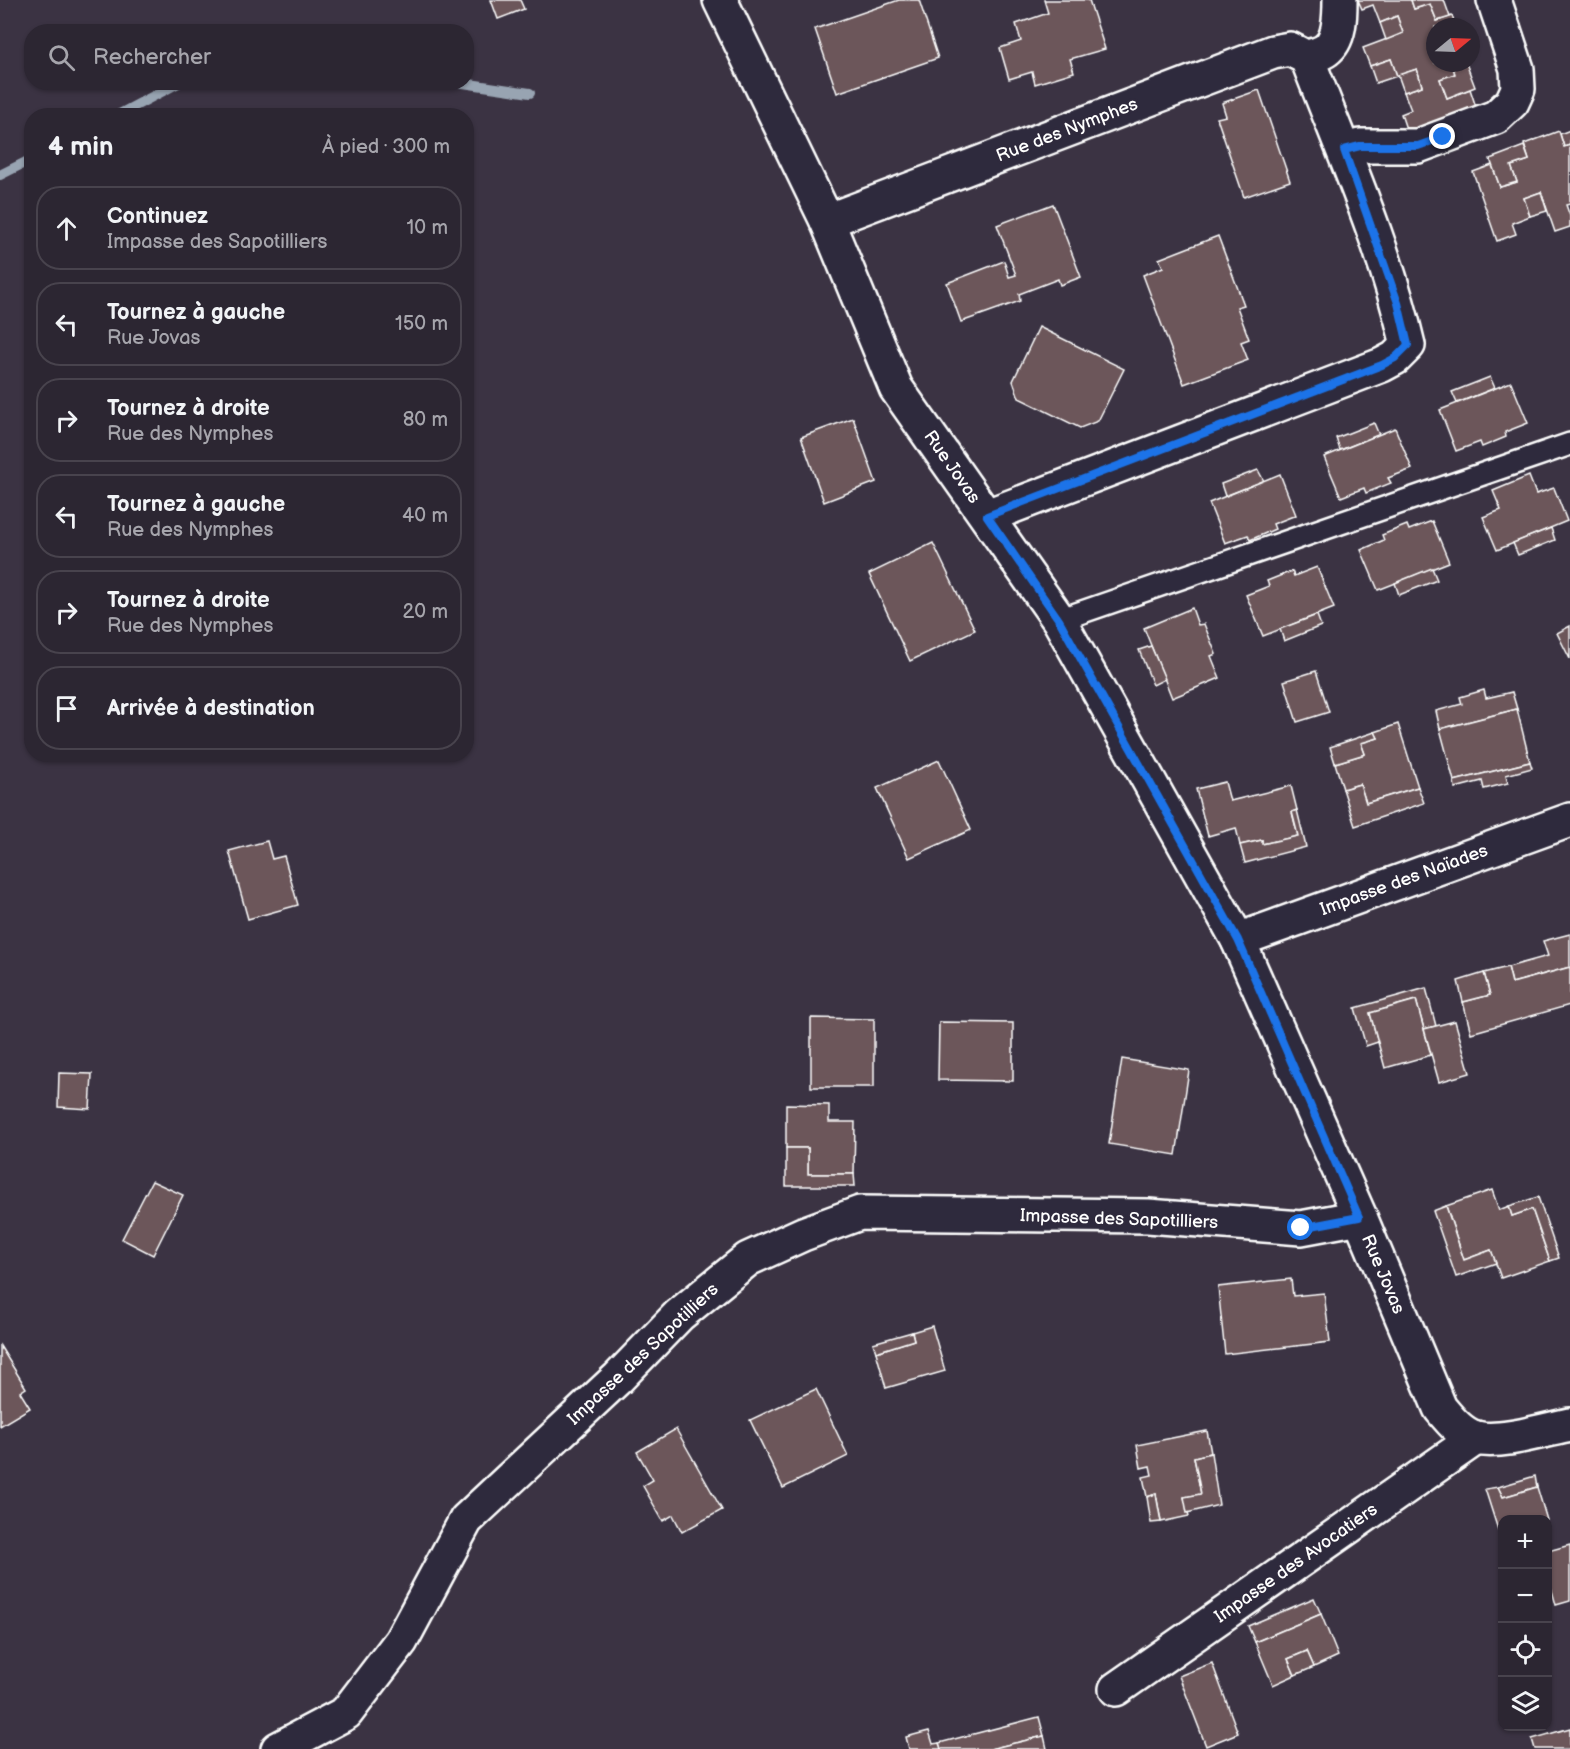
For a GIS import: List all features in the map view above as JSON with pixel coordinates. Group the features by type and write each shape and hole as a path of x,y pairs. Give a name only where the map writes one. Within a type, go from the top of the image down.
{"street":[{"name":"Rue Jovas","path":"720,0 827,221 896,388 1059,620 1238,940 1440,1408 1453,1425 1476,1438"},
{"path":"987,516 1382,365 1395,358 1408,345 1398,303 1344,150 1307,58 1325,51 1334,41 1337,33 1340,0"},
{"path":"1344,150 1360,146 1418,146 1496,117 1512,102 1518,89 1517,69 1494,0"},
{"name":"Rue des Nymphes","path":"827,221 1265,55 1290,49 1307,58"},
{"name":"Impasse des Naïades","path":"1238,940 1570,820"},
{"name":"Impasse des Sapotilliers","path":"278,1749 346,1713 401,1641 466,1520 618,1378 679,1315 748,1259 803,1234 860,1214 1148,1216 1301,1228 1359,1217"},
{"path":"1476,1438 1507,1438 1570,1425"},
{"name":"Impasse des Avocatiers","path":"1116,1689 1476,1438"}],"lane":[{"path":"1059,620 1570,444"}],"building":[{"path":"491,0 520,0 524,9 498,19"},
{"path":"899,0 919,0 938,58 837,93 815,29"},
{"path":"1044,0 1089,0 1105,49 1070,59 1074,72 1035,84 1032,72 1009,79 1000,48 1021,41 1016,24 1048,13"},
{"path":"1358,0 1411,0 1414,9 1430,4 1436,18 1426,18 1426,72 1454,72 1455,74 1440,79 1447,98 1470,89 1476,107 1407,132 1401,114 1411,110 1404,92 1422,86 1417,69 1397,76 1391,59 1370,66 1363,48 1403,33 1397,16 1380,23 1373,5 1362,9"},
{"path":"1411,0 1444,0 1450,17 1436,18 1430,4 1414,9"},
{"path":"1397,16 1403,33 1386,40 1380,23"},
{"path":"1391,59 1397,76 1376,83 1370,66"},
{"path":"1417,69 1422,86 1404,92 1398,75"},
{"path":"1454,72 1469,72 1475,87 1447,98 1440,79 1455,74"},
{"path":"1259,90 1290,181 1244,197 1217,118 1226,116 1222,103"},
{"path":"1570,130 1570,145 1564,147 1560,134"},
{"path":"1559,131 1564,147 1570,145 1570,204 1566,205 1570,216 1570,227 1555,232 1541,192 1524,198 1530,216 1512,223 1516,234 1497,241 1473,172 1492,165 1500,187 1517,182 1511,166 1529,160 1524,144"},
{"path":"1524,146 1529,160 1511,166 1517,182 1500,187 1490,159"},
{"path":"1541,192 1547,211 1530,216 1524,198"},
{"path":"1053,204 1081,277 1060,285 1058,279 1019,294 1020,301 961,322 947,283 1004,261 1009,277 1016,275 997,225"},
{"path":"1218,236 1244,305 1237,307 1249,339 1241,342 1248,360 1184,384 1143,275 1163,267 1159,259"},
{"path":"1039,327 1124,369 1098,421 1080,428 1019,398 1013,381"},
{"path":"1490,377 1495,388 1457,403 1452,392"},
{"path":"1511,382 1528,423 1505,432 1506,437 1482,447 1480,442 1456,451 1440,410"},
{"path":"853,418 876,482 824,502 801,437"},
{"path":"1374,423 1379,435 1340,450 1336,438"},
{"path":"1395,428 1412,469 1388,478 1391,483 1366,493 1364,488 1341,497 1324,457"},
{"path":"1258,470 1264,481 1225,496 1221,484"},
{"path":"1280,474 1296,515 1273,524 1275,529 1250,540 1248,535 1225,543 1209,503"},
{"path":"1529,476 1536,494 1554,488 1567,521 1497,550 1483,517 1501,510 1493,491"},
{"path":"1432,521 1449,562 1378,590 1361,550 1384,540 1382,535 1407,525 1409,530"},
{"path":"1551,528 1555,540 1518,555 1513,543"},
{"path":"933,543 975,630 910,661 869,574"},
{"path":"1317,567 1334,608 1263,636 1246,595 1269,586 1267,581 1292,571 1294,576"},
{"path":"1432,568 1437,580 1399,595 1395,583"},
{"path":"1192,608 1198,625 1204,624 1216,654 1211,656 1220,678 1172,698 1144,628"},
{"path":"1317,615 1321,626 1284,641 1280,629"},
{"path":"1570,626 1570,659 1557,633"},
{"path":"1151,646 1165,679 1153,685 1139,650"},
{"path":"1316,671 1329,712 1297,722 1284,681"},
{"path":"1484,690 1486,698 1512,692 1517,709 1440,729 1436,711 1462,704 1460,697"},
{"path":"1517,709 1530,762 1454,781 1440,729"},
{"path":"1398,724 1418,787 1366,803 1360,784 1343,789 1335,763 1365,754 1361,743 1378,738 1375,732"},
{"path":"1375,732 1378,738 1361,743 1365,754 1335,763 1330,747"},
{"path":"939,760 971,830 909,858 877,788"},
{"path":"1530,762 1532,768 1506,775 1508,783 1484,789 1482,781 1455,788 1454,781"},
{"path":"1225,782 1230,801 1291,786 1297,810 1292,812 1298,836 1262,844 1262,840 1240,845 1236,828 1208,836 1196,789"},
{"path":"1360,784 1366,803 1418,787 1424,803 1355,826 1343,789"},
{"path":"1297,810 1306,847 1245,863 1240,845 1262,840 1262,844 1298,836 1292,812"},
{"path":"267,841 272,859 284,856 298,905 248,919 229,851"},
{"path":"1570,934 1570,967 1512,983 1508,967 1548,956 1543,941"},
{"path":"1508,967 1512,983 1570,967 1570,1005 1471,1033 1463,1002 1490,995 1484,973"},
{"path":"1484,973 1490,995 1463,1002 1458,981"},
{"path":"1426,988 1436,1026 1424,1029 1416,1000 1370,1013 1378,1042 1366,1046 1355,1008"},
{"path":"1416,1000 1431,1055 1385,1068 1370,1013"},
{"path":"811,1018 874,1019 874,1087 811,1087"},
{"path":"1455,1021 1470,1073 1439,1082 1424,1029"},
{"path":"939,1022 1013,1023 1013,1081 938,1080"},
{"path":"1122,1059 1189,1070 1176,1155 1109,1144"},
{"path":"59,1073 92,1074 90,1109 58,1107"},
{"path":"786,1104 829,1105 829,1122 855,1122 854,1174 808,1174 808,1148 786,1148"},
{"path":"786,1148 808,1148 808,1174 854,1174 855,1186 786,1186"},
{"path":"152,1181 183,1195 153,1255 122,1239"},
{"path":"1492,1190 1499,1210 1509,1206 1512,1216 1532,1209 1550,1261 1501,1278 1491,1250 1464,1260 1446,1206"},
{"path":"1538,1197 1559,1258 1550,1261 1532,1209 1512,1216 1509,1206"},
{"path":"1446,1206 1464,1260 1491,1250 1496,1263 1456,1277 1433,1211"},
{"path":"1291,1279 1293,1296 1324,1293 1330,1342 1225,1354 1218,1287"},
{"path":"932,1326 945,1371 886,1388 876,1352 914,1340 912,1332"},
{"path":"912,1332 914,1340 876,1352 873,1343"},
{"path":"0,1346 26,1388 20,1392 30,1408 0,1426"},
{"path":"816,1389 848,1456 783,1488 750,1420"},
{"path":"676,1429 722,1510 682,1532 673,1515 663,1521 643,1486 653,1480 637,1452"},
{"path":"1207,1431 1211,1453 1194,1457 1201,1494 1184,1497 1189,1516 1161,1522 1156,1494 1147,1497 1143,1477 1152,1475 1150,1466 1141,1468 1137,1445"},
{"path":"1211,1453 1219,1505 1187,1513 1184,1497 1201,1494 1194,1457"},
{"path":"1535,1476 1537,1487 1503,1497 1498,1487"},
{"path":"1498,1487 1503,1497 1537,1487 1545,1515 1498,1515 1498,1530 1485,1489"},
{"path":"1156,1494 1161,1522 1151,1523 1147,1497"},
{"path":"1570,1545 1570,1601 1556,1605 1552,1590 1552,1550"},
{"path":"1314,1598 1321,1614 1255,1642 1248,1626"},
{"path":"1321,1614 1338,1656 1314,1667 1307,1651 1288,1659 1295,1675 1273,1685 1255,1642"},
{"path":"1307,1651 1314,1667 1295,1675 1288,1659"},
{"path":"1212,1663 1238,1733 1206,1746 1179,1676"},
{"path":"1039,1717 1044,1736 990,1749 941,1749 939,1743"},
{"path":"1570,1728 1570,1749 1535,1749 1532,1739"},
{"path":"929,1731 933,1744 939,1743 941,1749 909,1749 906,1737"},
{"path":"1044,1736 1047,1749 990,1749"}],"waterway":[{"path":"474,85 530,93"},
{"path":"131,108 165,90"},
{"path":"0,175 24,163"}],"route":[{"path":"1301,1228 1359,1217 1238,940 1059,620 987,516 1382,365 1395,358 1408,345 1398,303 1344,150 1360,146 1418,146 1443,137"}]}
